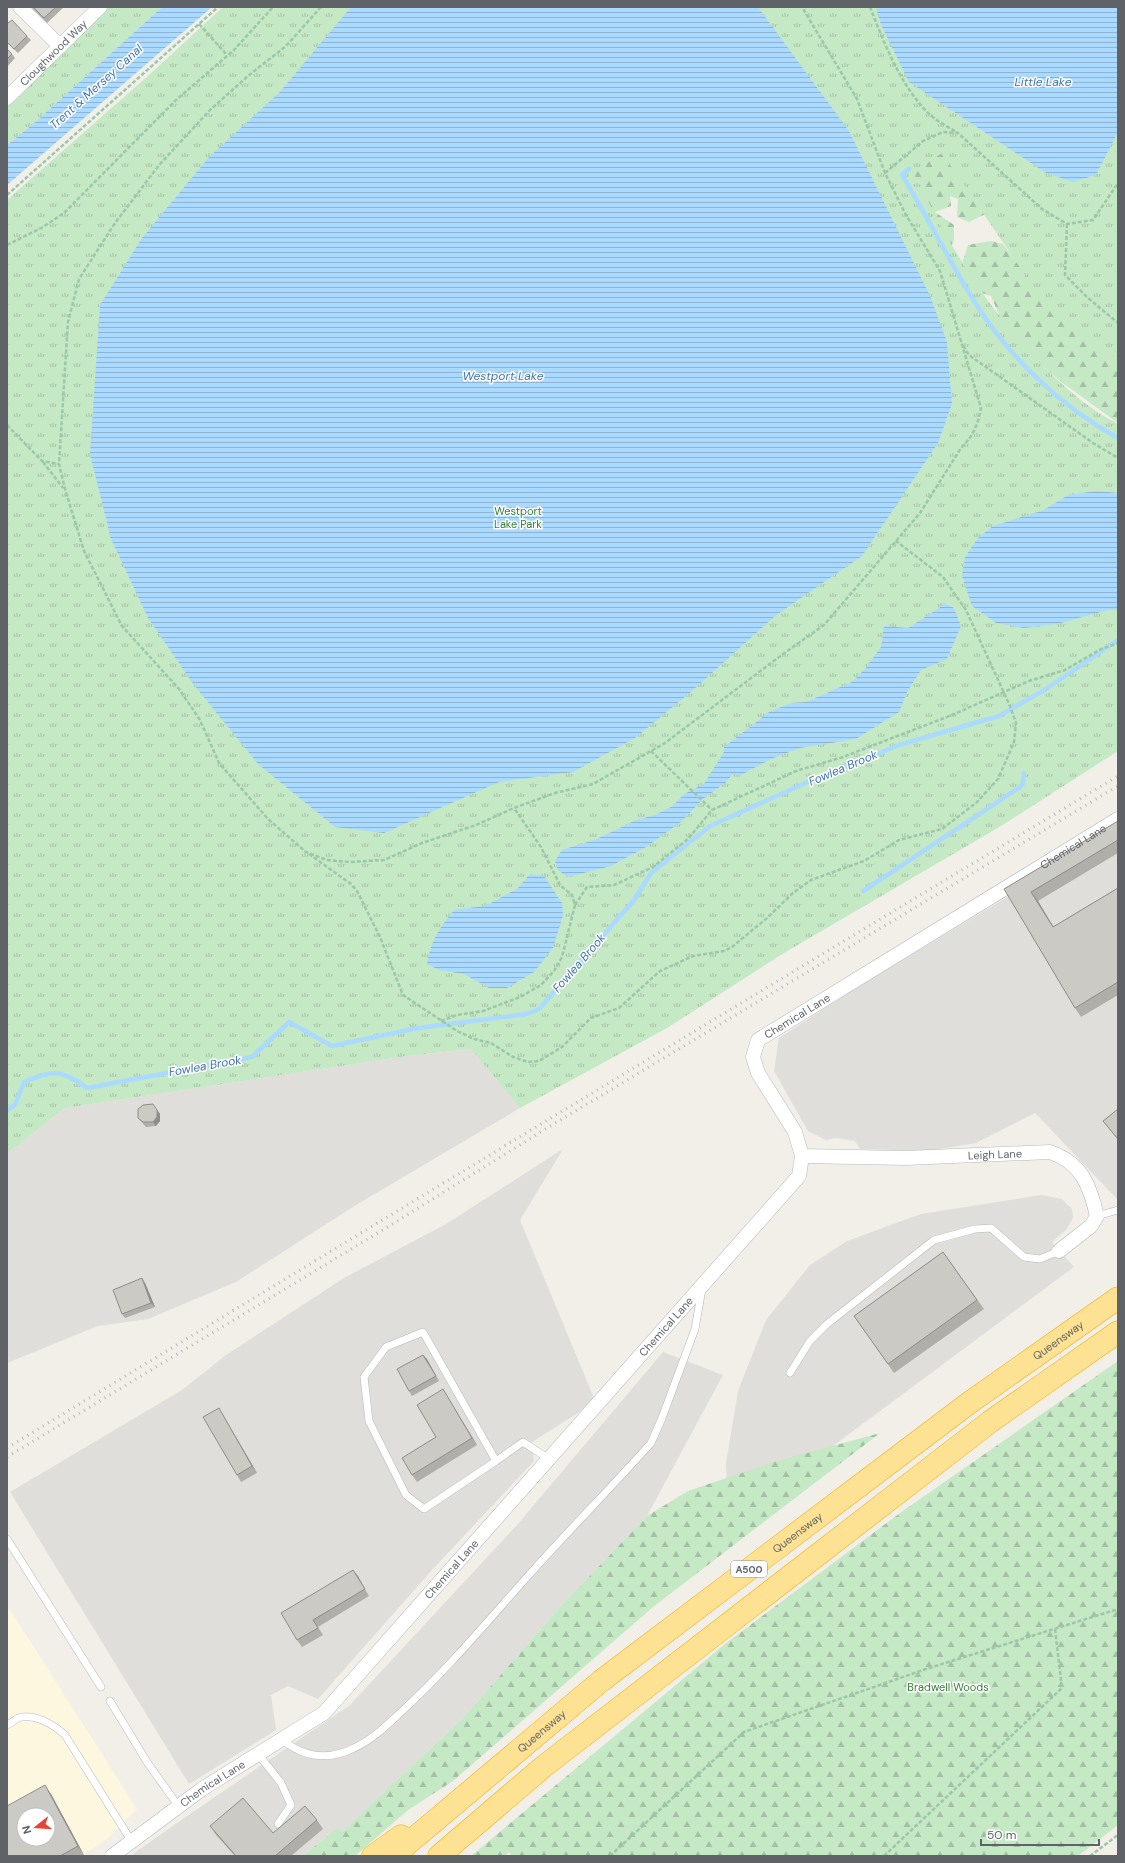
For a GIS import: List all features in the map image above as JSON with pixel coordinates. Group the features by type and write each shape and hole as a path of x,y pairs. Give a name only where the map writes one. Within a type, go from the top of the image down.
{"highway":[{"name":"Queensway","path":"393,1856 489,1774 620,1666 969,1403 1118,1298"},
{"name":"A500","path":"439,1856 543,1767 978,1431 1118,1332"},
{"path":"373,1856 489,1774"}],"street":[{"path":"20,7 60,46"},
{"name":"Cloughwood Way","path":"7,98 100,7"},
{"name":"Chemical Lane","path":"112,1856 202,1789 324,1713 799,1176 802,1156 795,1132 758,1073 753,1057 758,1040 1118,819"},
{"name":"Leigh Lane","path":"802,1156 906,1158 1050,1152 1064,1156 1087,1182 1097,1216"},
{"path":"1059,1251 1091,1226 1097,1216"}],"lane":[{"path":"1097,1216 1118,1210"},
{"path":"790,1373 810,1341 827,1324 934,1240 975,1229 991,1228 1024,1257 1040,1259 1059,1251"},
{"path":"281,1739 293,1749 308,1755 326,1756 354,1749 376,1734 432,1684 535,1567 651,1443 695,1330 703,1285"},
{"path":"496,1461 422,1332 386,1347 364,1377 369,1421 406,1495 424,1509 496,1461 523,1442 549,1459"},
{"path":"7,1539 101,1687"},
{"path":"110,1701 147,1762 179,1807"},
{"path":"7,1725 19,1718 39,1719 55,1726 65,1735 132,1842"},
{"path":"258,1754 281,1783 291,1805 278,1824"}],"path":[{"path":"7,195 218,7"},
{"path":"7,245 43,227 64,213 176,100 227,55 273,7"},
{"path":"321,7 286,46 248,76 210,110 160,164 115,223 79,279 68,322 59,464 65,490 84,551 122,626 179,689 200,720 219,763 268,819 306,852 351,884 357,891 380,937 403,995 457,1031 474,1039 491,1044 513,1057 528,1062 538,1061 562,1046 591,1018 619,1008 660,971 693,956 724,951 732,947 767,918 793,892 811,880 864,861 899,840 942,829 976,803 998,780 1014,742 1016,722 966,610 943,577 896,541"},
{"path":"306,852 327,860 349,862 384,860 422,843 476,825 514,808 555,793 593,784 665,743 824,625 920,513 961,448 970,440 978,425 981,408 940,271 906,215 885,173 857,99 802,7"},
{"path":"870,7 878,29 904,81 928,113 958,133 1042,210 1067,224 1093,220 1118,183"},
{"path":"199,24 227,55"},
{"path":"885,173 923,141 943,132 958,133"},
{"path":"1067,224 1065,275 1088,298 1118,323"},
{"path":"961,344 969,355 1093,443 1118,458"},
{"path":"7,425 42,462 65,490"},
{"path":"42,462 59,464"},
{"path":"441,1021 457,1015 483,1011 520,997 541,985 554,971 562,957 575,905 587,887 614,885 653,867 688,839 712,810 796,771 843,757 952,716 1003,692 1065,670 1101,649 1118,643"},
{"path":"651,751 712,810"},
{"path":"514,808 541,847 548,864 560,885 572,895 575,905"},
{"path":"610,1856 744,1732 926,1669 1118,1609"},
{"path":"884,1856 1062,1688 1055,1629"},
{"path":"1090,1856 1118,1835"}],"shaded area":[{"path":"1118,830 1118,1200 1035,1113 976,1143 928,1151 860,1149 855,1141 836,1138 826,1140 808,1131 774,1071 779,1038 853,990"},
{"path":"471,1049 520,1108 356,1205 236,1282 148,1319 98,1326 7,1363 7,1154 65,1108 407,1056"},
{"path":"563,1149 520,1220 594,1398 578,1413 532,1442 534,1461 432,1570 318,1699 288,1686 271,1695 276,1730 189,1784 10,1492 182,1390 226,1355 344,1278 446,1224"},
{"path":"1041,1195 1062,1199 1072,1209 1073,1218 1066,1230 1052,1242 1074,1267 744,1512 727,1489 726,1463 738,1391 766,1320 810,1265 847,1241 921,1214"},
{"path":"663,1352 723,1375 647,1516 561,1606 463,1718 342,1832 338,1827 303,1856 130,1856 350,1705 517,1525"},
{"path":"7,1605 137,1809 106,1840 82,1856 7,1856"}],"green space":[{"path":"107,7 162,7 32,125 7,145 7,102"},
{"name":"Westport Lake Park","path":"223,7 1118,7 1118,359 1093,347 1045,304 942,153 913,172 944,232 965,267 985,297 1007,325 1059,382 1087,405 1118,424 1118,751 1001,826 784,953 667,1028 520,1108 471,1049 407,1056 65,1108 7,1154 7,200 149,75"},
{"path":"894,130 928,131 1118,331 1118,423 1060,381 1037,361 988,350 1000,317 991,296 976,291 961,267 968,245 991,241 1003,244 1014,259 1029,275 992,211 969,222 957,217 958,199 950,196 951,206 935,212 954,225 954,241 948,251 920,190 918,180 914,180"},
{"name":"Bradwell Woods","path":"1118,1361 1118,1825 1078,1856 512,1856 509,1852 505,1856 471,1856 725,1644 900,1513"},
{"path":"880,1433 653,1607 453,1781 408,1810 355,1856 303,1856 338,1827 342,1832 463,1718 561,1606 647,1516 688,1491 774,1462"}],"water":[{"name":"Trent & Mersey Canal","path":"162,7 212,7 7,185 7,145 32,125"},
{"name":"Westport Lake","path":"351,7 758,7 849,131 930,296 947,342 952,404 938,443 862,556 775,616 692,691 635,738 573,772 499,782 384,833 335,827 258,764 194,685 148,618 111,539 90,454 100,305 142,238 209,157 279,93"},
{"name":"Little Lake","path":"876,7 1118,7 1118,132 1096,175 1073,182 1046,173 909,82 881,25"},
{"path":"1097,491 1118,493 1118,610 1108,610 1057,624 1024,628 996,623 972,606 962,576 965,557 978,538 993,526 1044,510 1068,495"},
{"path":"944,603 954,608 961,626 947,659 921,670 907,692 899,712 856,739 800,748 771,759 739,776 733,774 725,783 703,799 681,822 646,847 611,866 568,877 558,870 555,861 562,850 597,839 634,821 657,814 673,806 684,794 704,784 724,752 724,747 769,712 791,703 806,702 852,682 865,669 881,647 884,626 908,628 939,608"},
{"path":"530,874 544,876 562,903 563,915 553,948 534,972 507,988 489,988 464,974 439,970 427,964 436,935 454,910 485,906 517,889"}],"building":[{"path":"33,7 56,7 44,18"},
{"path":"12,20 27,36 14,49 7,42 7,24"},
{"path":"7,49 12,54 7,59"},
{"path":"1118,821 1118,840 1031,892 1053,927 1118,888 1118,982 1075,1008 1004,889"},
{"path":"153,1104 157,1110 157,1117 153,1122 143,1122 138,1118 138,1109 143,1105"},
{"path":"1118,1109 1118,1139 1103,1121"},
{"path":"943,1252 977,1300 888,1364 854,1316"},
{"path":"142,1278 151,1303 122,1314 113,1290"},
{"path":"423,1355 436,1376 409,1391 397,1369"},
{"path":"443,1389 472,1438 412,1475 402,1458 436,1437 417,1405"},
{"path":"219,1408 252,1466 237,1475 203,1417"},
{"path":"353,1570 365,1589 313,1620 318,1628 297,1640 281,1613"},
{"path":"45,1785 78,1846 60,1856 7,1856 7,1806"},
{"path":"243,1798 273,1833 305,1806 317,1820 275,1856 236,1856 210,1826"}],"waterway":[{"path":"909,169 902,175 974,301 1003,342 1020,361 1057,396 1097,426 1118,438"},
{"name":"Fowlea Brook","path":"7,1110 15,1105 24,1082 43,1075 57,1073 70,1077 87,1088 252,1057 289,1022 332,1046 418,1028 527,1014 539,1009 634,900 651,873 710,826 810,781 899,745 999,716 1046,689 1118,640"},
{"path":"863,891 1020,787 1023,783 1024,773"}],"railway":[{"path":"7,1448 1118,776"},
{"path":"7,1457 386,1228 552,1125 1118,786"}]}
